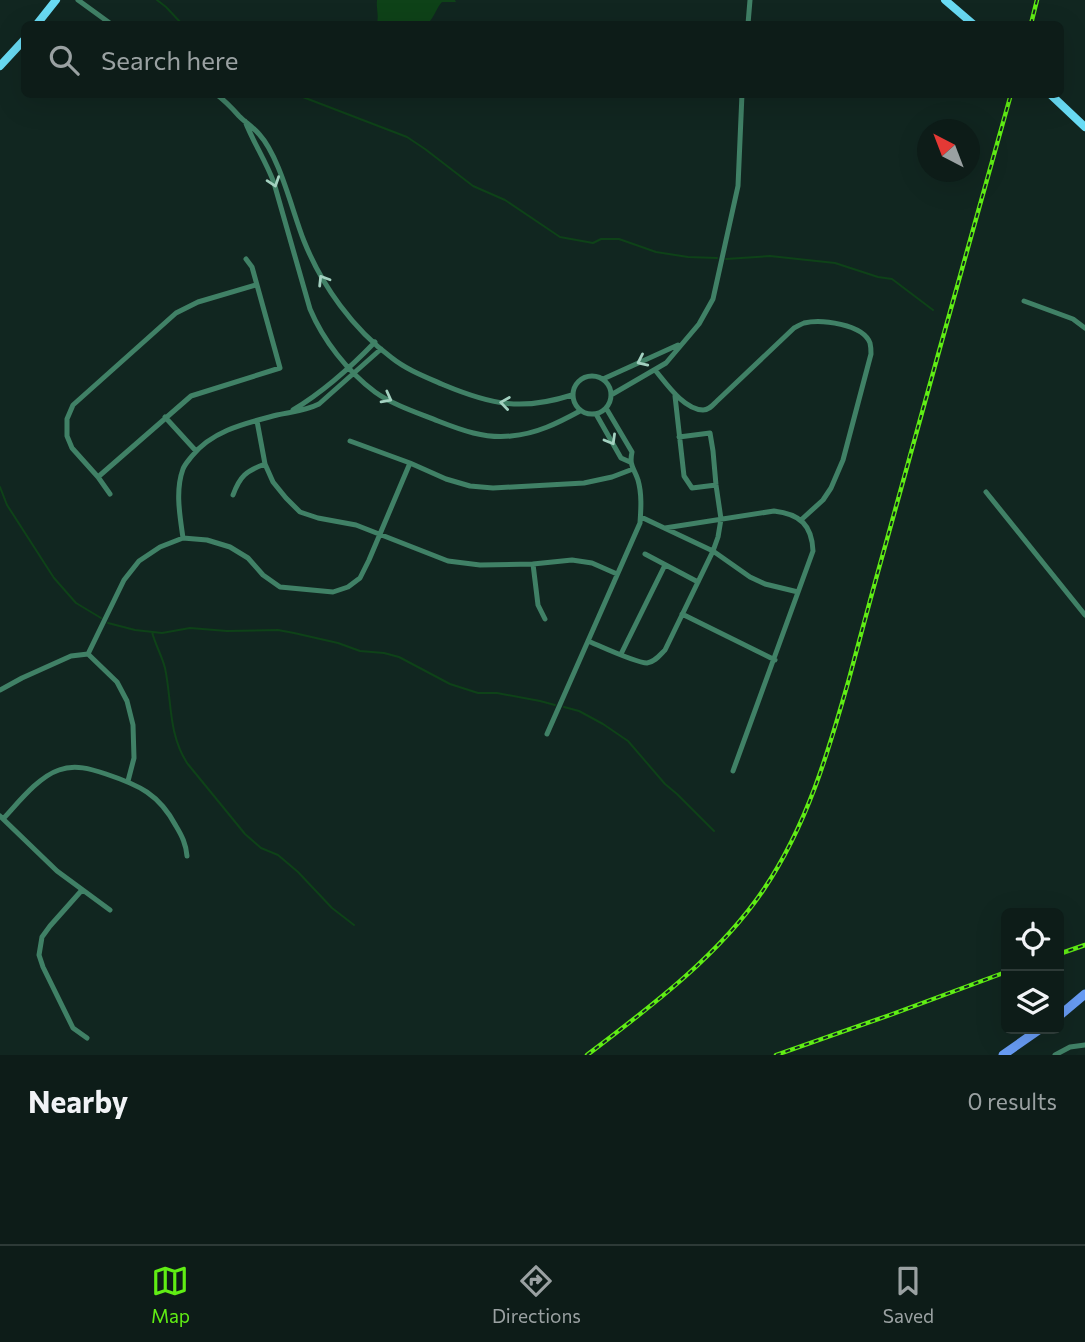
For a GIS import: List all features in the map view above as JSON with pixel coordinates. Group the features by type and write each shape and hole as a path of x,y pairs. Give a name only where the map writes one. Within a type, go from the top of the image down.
{"highway":[{"path":"1064,1012 1085,994"},
{"path":"1004,1055 1033,1034"}],"main road":[{"path":"39,21 56,0"},
{"path":"945,0 970,21"},
{"path":"0,66 21,43"},
{"path":"1054,98 1085,127"}],"street":[{"path":"78,0 107,21"},
{"path":"748,21 750,0"},
{"path":"220,98 260,135 274,158 317,271 341,306 392,359 455,390 501,403 539,404 572,395"},
{"path":"611,395 666,363 699,324 713,299 738,186 742,98"},
{"path":"244,121 274,183 313,316 329,343 349,367 377,393 456,428 489,437 533,433 580,411"},
{"path":"98,477 191,396 280,368 252,267 246,258"},
{"path":"110,494 72,449 66,436 67,419 73,405 176,313 198,302 257,285"},
{"path":"1024,302 1073,319 1085,328"},
{"path":"655,370 675,396 702,410 709,409 794,328 805,323 824,322 840,324 864,334 870,343 871,354 843,460 827,494 801,520"},
{"path":"291,412 313,398 375,342"},
{"path":"603,379 681,344"},
{"path":"183,538 179,487 183,467 200,446 223,432 291,412 307,410 319,404 381,348"},
{"path":"594,376 603,379 610,387 611,395 606,408 596,414 580,411 572,395 576,383 594,376"},
{"path":"675,396 687,483 692,488 716,485"},
{"path":"547,734 640,523 642,502 638,481 630,462 632,452 606,408"},
{"path":"596,414 621,457 630,462"},
{"path":"165,417 196,451"},
{"path":"257,421 265,464 273,482 300,512 318,519 356,525 448,561 480,565 572,561 592,563 617,574"},
{"path":"587,641 648,663 656,659 665,650 713,551 721,519 710,433 680,437"},
{"path":"350,440 470,486 493,488 584,483 633,469"},
{"path":"88,654 124,580 139,561 160,547 183,538 207,540 230,547 248,558 262,575 280,587 333,592 348,587 360,578 410,463"},
{"path":"233,495 239,480 251,469 265,464"},
{"path":"986,492 1085,615"},
{"path":"665,528 774,511 801,520 813,540 814,551 733,771"},
{"path":"641,517 713,551 750,577 765,584 798,592"},
{"path":"645,554 698,582"},
{"path":"533,564 538,605 544,619"},
{"path":"621,654 665,565"},
{"path":"682,614 775,660"},
{"path":"0,690 71,656 88,654"},
{"path":"88,654 117,682 127,701 133,725 134,758 128,781"},
{"path":"110,910 57,871 2,818 49,775 59,769 82,767 128,781 144,789 157,798 170,815 186,844 187,856"},
{"path":"82,890 42,937 39,955 73,1028 87,1038"},
{"path":"1055,1055 1070,1047 1085,1045"}],"shaded area":[{"path":"377,0 456,2 442,2 430,21 377,21"}],"waterway":[{"path":"157,0 179,21"},
{"path":"305,98 407,137 473,186 505,200 560,237 593,243 601,239 619,239 656,252 717,258"},
{"path":"726,259 770,256 835,263 892,279 933,310"},
{"path":"0,487 7,505 54,578 76,603 101,618"},
{"path":"108,623 162,633 190,628 227,631 278,630 338,643 360,651 399,657 450,684 478,693 497,693 555,705"},
{"path":"152,632 165,668 177,740 187,763 245,834 261,848 278,855 332,908 354,925"},
{"path":"564,707 579,711 628,741 665,784 714,831"}],"railway":[{"path":"1032,21 1037,0"},
{"path":"587,1055 682,979 726,936 764,889 804,814 841,707 1010,98"},
{"path":"1064,952 1085,945"},
{"path":"776,1055 1001,974"}]}
